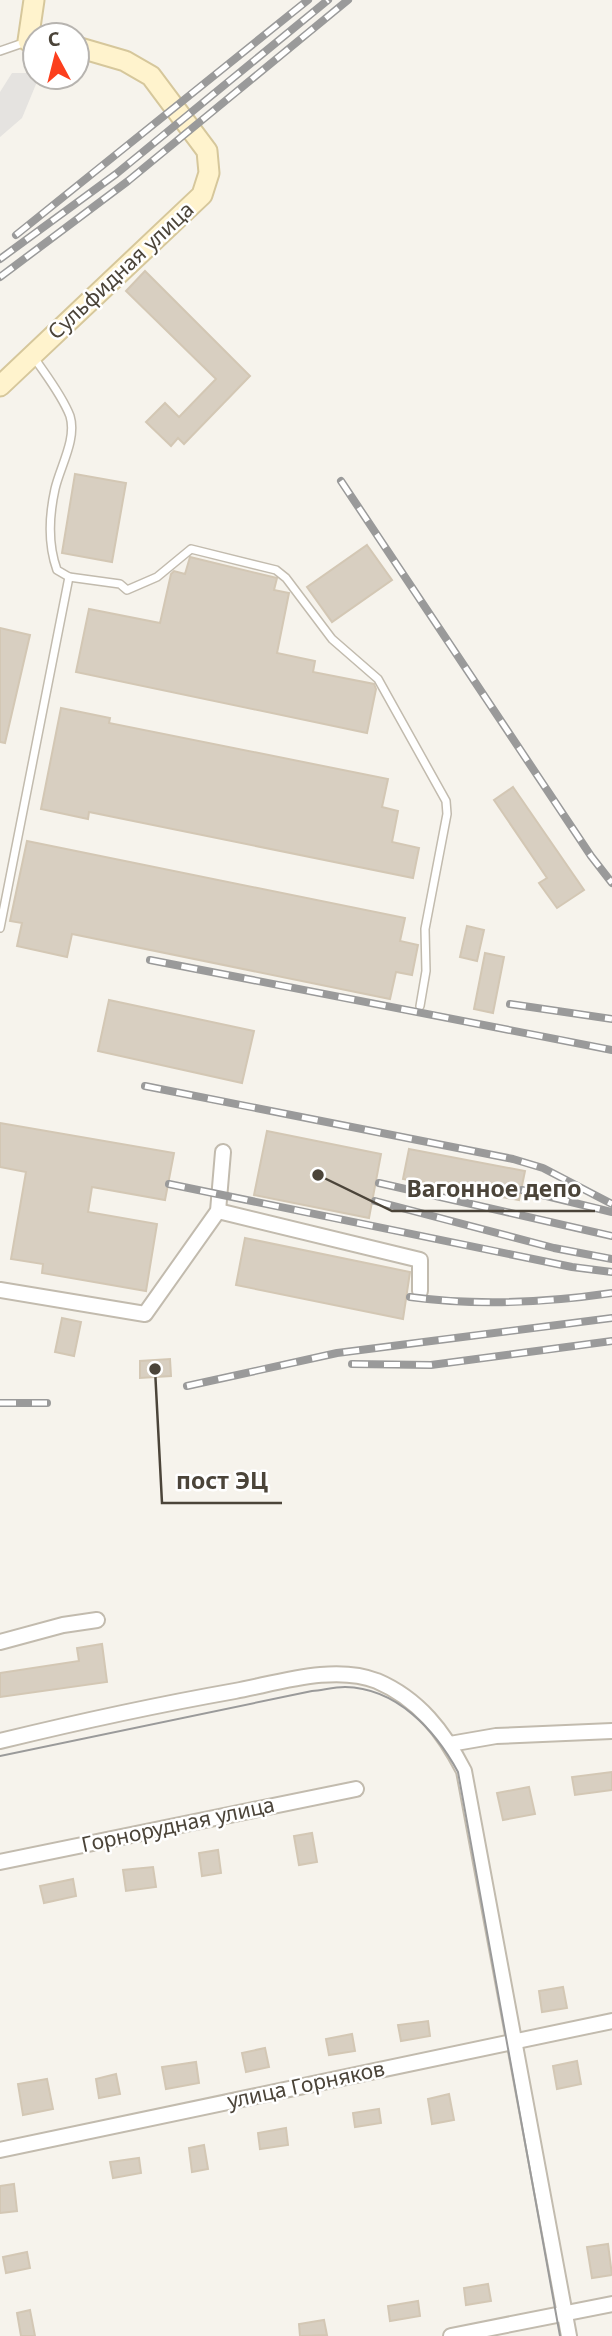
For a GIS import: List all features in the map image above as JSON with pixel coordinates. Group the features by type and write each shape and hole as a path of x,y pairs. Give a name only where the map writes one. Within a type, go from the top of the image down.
{"street":[{"path":"32,21 34,0"},
{"name":"Сульфидная улица","path":"0,386 202,195 207,185 207,151 151,76 125,61 91,51"},
{"path":"0,1290 145,1314 218,1211 223,1152"},
{"path":"218,1211 420,1259 420,1290"},
{"path":"0,1642 63,1625 97,1620"},
{"path":"0,1741 136,1709 305,1678 348,1675 376,1681 410,1700 435,1722 464,1771 569,2336"},
{"path":"450,1744 496,1736 612,1731"},
{"name":"Горнорудная улица","path":"0,1862 356,1788"},
{"name":"улица Горняков","path":"0,2150 612,2021"},
{"path":"451,2336 612,2304"}],"lane":[{"path":"0,51 21,44"},
{"path":"32,355 70,417 71,438 54,492 50,530 51,554 57,570 69,577 120,584 127,590 157,577 191,549 276,570 332,639 377,679 446,801 447,814 425,929 426,971 420,1006"},
{"path":"0,928 69,577"}],"shaded area":[{"path":"12,73 21,73 21,91 33,91 22,118 0,137 0,92"}],"building":[{"path":"145,271 250,376 184,444 178,438 171,446 146,422 165,403 179,417 216,379 126,291"},
{"path":"75,474 126,483 112,562 62,553"},
{"path":"367,545 392,580 332,622 307,587"},
{"path":"190,557 277,578 274,590 289,593 277,653 315,661 313,672 374,684 376,689 367,733 76,672 89,609 160,623 171,574 174,571 185,574"},
{"path":"0,628 30,635 5,743 0,742"},
{"path":"61,708 110,718 109,723 388,779 382,807 398,811 392,842 419,848 413,878 89,812 88,819 41,809"},
{"path":"513,787 584,890 557,908 539,883 547,878 494,800"},
{"path":"27,841 405,918 400,941 418,945 412,975 396,972 390,999 72,934 67,957 17,946 22,923 10,921"},
{"path":"467,926 484,930 477,961 460,957"},
{"path":"485,953 504,957 493,1013 474,1009"},
{"path":"109,1000 254,1031 242,1083 98,1051"},
{"path":"0,1123 174,1153 165,1200 92,1187 88,1212 157,1224 146,1291 42,1273 43,1264 11,1259 26,1172 0,1167"},
{"path":"267,1131 381,1154 369,1218 254,1195"},
{"path":"409,1149 525,1171 519,1200 403,1179"},
{"path":"245,1238 410,1272 403,1319 236,1285"},
{"path":"62,1318 81,1322 74,1356 55,1352"},
{"path":"170,1359 171,1376 140,1378 140,1361"},
{"path":"102,1644 107,1682 0,1697 0,1673 79,1661 77,1648"},
{"path":"612,1772 612,1790 575,1795 572,1777"},
{"path":"529,1787 535,1814 503,1820 497,1793"},
{"path":"312,1833 317,1862 299,1865 294,1836"},
{"path":"218,1850 221,1873 202,1876 199,1853"},
{"path":"153,1867 156,1887 126,1891 123,1870"},
{"path":"73,1879 76,1896 44,1903 40,1886"},
{"path":"563,1987 567,2008 542,2012 539,1991"},
{"path":"428,2021 430,2036 401,2041 398,2025"},
{"path":"352,2034 355,2051 329,2055 326,2039"},
{"path":"265,2048 269,2067 246,2072 242,2053"},
{"path":"577,2061 581,2084 557,2089 553,2066"},
{"path":"196,2062 199,2083 166,2089 162,2067"},
{"path":"116,2074 120,2094 99,2098 96,2079"},
{"path":"47,2079 53,2109 23,2115 18,2084"},
{"path":"449,2094 454,2120 432,2124 428,2099"},
{"path":"379,2109 381,2123 355,2127 353,2113"},
{"path":"286,2128 288,2145 260,2149 258,2133"},
{"path":"204,2145 208,2169 192,2172 189,2148"},
{"path":"139,2158 141,2173 113,2178 110,2162"},
{"path":"14,2184 17,2211 0,2213 0,2186"},
{"path":"608,2244 612,2275 592,2278 587,2247"},
{"path":"27,2252 30,2268 6,2273 3,2257"},
{"path":"488,2284 491,2301 466,2305 464,2288"},
{"path":"418,2301 420,2316 390,2321 388,2306"},
{"path":"30,2310 35,2336 21,2336 17,2313"},
{"path":"324,2320 327,2335 300,2336 299,2324"}],"tram line":[{"path":"0,1756 341,1687 364,1689 381,1695 398,1703 426,1727 458,1772 560,2336"}],"railway":[{"path":"16,235 308,0"},
{"path":"0,259 116,174 328,0"},
{"path":"0,277 128,181 348,0"},
{"path":"341,481 591,856 612,883"},
{"path":"150,960 612,1050"},
{"path":"510,1004 612,1019"},
{"path":"145,1086 513,1159 543,1168 612,1204"},
{"path":"379,1183 612,1236"},
{"path":"169,1184 572,1267 612,1272"},
{"path":"522,1190 612,1212"},
{"path":"375,1201 554,1248 612,1259"},
{"path":"410,1297 461,1302 511,1302 612,1293"},
{"path":"187,1386 337,1353 612,1318"},
{"path":"352,1364 431,1365 612,1341"},
{"path":"0,1403 47,1403"}],"place":[{"name":"Вагонное депо","path":"318,1175"},
{"name":"пост ЭЦ","path":"155,1369"}]}
